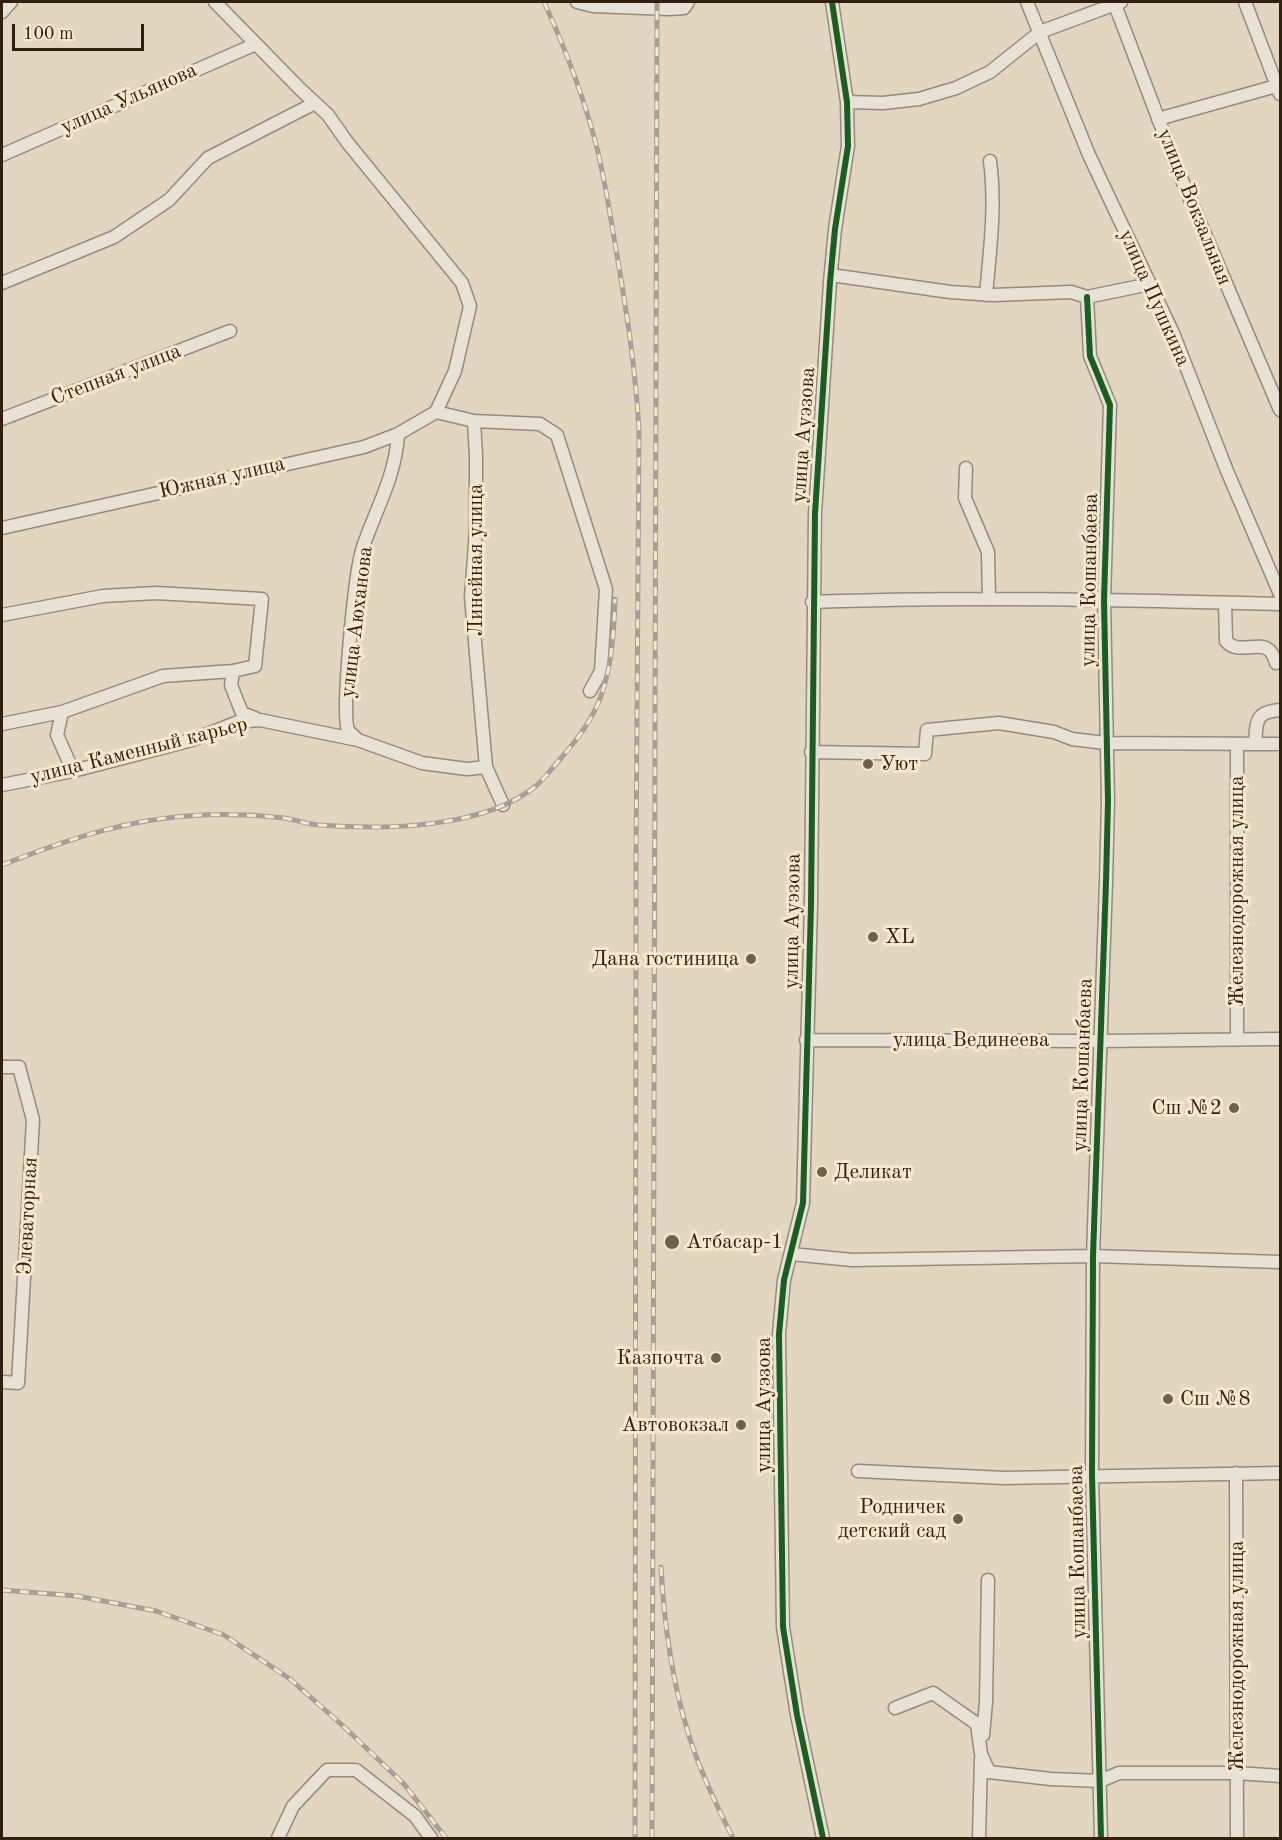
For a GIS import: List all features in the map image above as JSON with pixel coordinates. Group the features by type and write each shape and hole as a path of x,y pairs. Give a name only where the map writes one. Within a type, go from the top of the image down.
{"street":[{"path":"2,12 11,2"},
{"path":"215,2 328,115 347,142 462,283 470,306 455,371 436,412 474,421 540,424 557,435 606,589 601,671 590,691"},
{"path":"577,2 593,6 669,9 684,8 688,2"},
{"name":"улица Ауэзова","path":"824,1839 797,1715 783,1627 779,1334 784,1280 803,1203 811,905 812,602 815,513 835,229 848,146 847,102 832,2"},
{"name":"улица Пушкина","path":"1027,2 1089,155 1173,333 1227,471 1281,594"},
{"path":"847,102 883,103 919,99 956,88 990,72 1040,32 1116,2"},
{"name":"улица Вокзальная","path":"1116,2 1179,173 1281,410"},
{"path":"1158,119 1280,88 1245,2"},
{"name":"улица Ульянова","path":"2,155 255,44"},
{"path":"2,283 114,237 170,200 208,158 315,103"},
{"path":"986,295 992,238 993,183 990,160"},
{"path":"831,275 986,295 1071,292 1086,297 1150,284"},
{"name":"улица Кошанбаева","path":"1086,297 1090,356 1110,405 1104,600 1107,870 1093,1256 1092,1475 1101,1839"},
{"name":"Степная улица","path":"2,419 230,331"},
{"name":"Южная улица","path":"2,528 364,447 398,434 436,412"},
{"name":"Линейная улица","path":"474,421 476,529 471,597 486,767 503,805"},
{"name":"улица Аюханова","path":"358,740 348,730 345,697 362,549 386,490 397,454 398,434"},
{"path":"966,468 965,498 988,552 989,599"},
{"path":"2,615 114,596 156,593 262,598 255,666 233,671 163,676 62,712 2,724"},
{"path":"812,602 917,598 1281,604"},
{"path":"1225,603 1228,644 1237,648 1266,648 1271,652 1276,663"},
{"path":"233,671 231,685 242,713 260,720"},
{"path":"1255,744 1257,720 1260,716 1266,712 1281,710"},
{"path":"62,712 57,735 73,771"},
{"name":"улица Каменный карьер","path":"2,785 73,771 192,740 238,722 260,720 358,740 422,763 467,769 486,767"},
{"path":"811,752 925,754 927,730 999,723 1054,732 1072,739 1105,743 1281,744"},
{"name":"Железнодорожная улица","path":"1237,744 1237,1039"},
{"name":"улица Вединеева","path":"806,1040 1281,1039"},
{"name":"Элеваторная","path":"2,1067 19,1067 33,1120 18,1383 2,1382"},
{"path":"792,1254 852,1260 1093,1256 1281,1262"},
{"path":"858,1471 1004,1478 1281,1473"},
{"name":"Железнодорожная улица","path":"1236,1473 1237,1839"},
{"path":"979,1839 981,1754 986,1702 988,1580"},
{"path":"894,1708 933,1693 977,1725 981,1754 989,1772 1051,1779 1100,1780 1119,1773 1237,1773 1281,1776"},
{"path":"279,1839 293,1806 327,1770 356,1770 415,1816 431,1839"}],"railway":[{"path":"544,2 581,94 601,165 628,321 639,432 635,1838"},
{"path":"652,1838 657,2"},
{"path":"2,865 100,831 149,820 175,817 253,815 319,825 373,827 433,823 490,811 515,800 537,785 590,720 599,702 608,670 615,599"},
{"path":"661,1567 669,1648 681,1709 702,1771 733,1838"},
{"path":"2,1590 77,1596 156,1611 224,1635 290,1679 342,1725 404,1784 446,1838"}],"cycle path":[{"path":"823,1838 797,1715 783,1627 779,1334 784,1280 803,1203 811,905 815,513 830,282 835,229 848,146 847,102 832,2"},
{"path":"1087,297 1090,356 1110,405 1104,600 1108,801 1093,1256 1092,1475 1101,1838"}],"place":[{"name":"Уют","path":"868,764"},
{"name":"XL","path":"873,937"},
{"name":"Дана гостиница","path":"751,959"},
{"name":"Сш №2","path":"1234,1108"},
{"name":"Деликат","path":"822,1172"},
{"name":"Атбасар-1","path":"672,1242"},
{"name":"Казпочта","path":"716,1358"},
{"name":"Сш №8","path":"1168,1399"},
{"name":"Автовокзал","path":"741,1425"},
{"name":"Родничек детский сад","path":"958,1519"}]}
